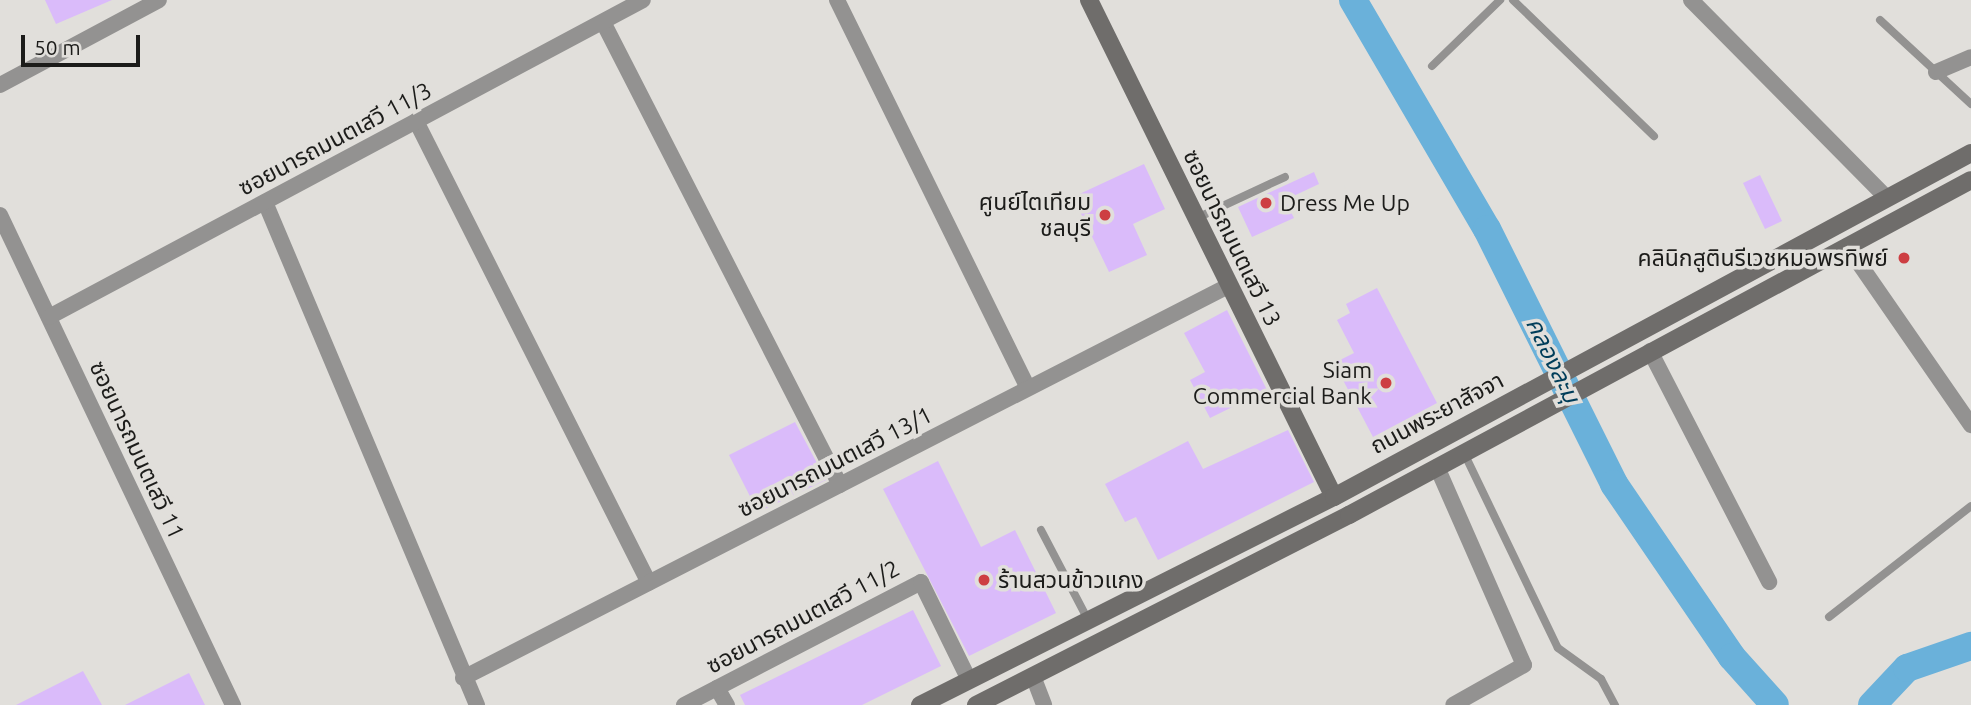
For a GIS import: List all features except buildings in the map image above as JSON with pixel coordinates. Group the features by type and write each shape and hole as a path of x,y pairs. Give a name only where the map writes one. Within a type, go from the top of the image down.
{"main road":[{"name":"ซอยนารถมนตเสวี 13","path":"1089,0 1334,497"},
{"name":"ถนนพระยาสัจจา","path":"920,705 1334,497 1970,155"},
{"name":"ถนนพระยาสัจจา","path":"976,705 1464,453 1971,180"}],"street":[{"path":"0,85 159,0"},
{"name":"ซอยนารถมนตเสวี 11/3","path":"48,317 643,0"},
{"path":"837,0 1028,388"},
{"path":"1691,0 1887,198"},
{"path":"603,22 840,485"},
{"path":"1937,72 1971,57"},
{"path":"416,121 649,583"},
{"path":"265,202 463,678 477,705"},
{"name":"ซอยนารถมนตเสวี 11","path":"0,215 233,705"},
{"path":"1847,246 1971,425"},
{"name":"ซอยนารถมนตเสวี 13/1","path":"463,678 1228,286"},
{"path":"1650,351 1769,582"},
{"path":"1437,467 1524,665 1453,705"},
{"name":"ซอยนารถมนตเสวี 11/2","path":"684,705 921,582 970,680"},
{"path":"1033,676 1044,705"},
{"path":"718,688 727,705"}],"lane":[{"path":"1432,66 1500,0"},
{"path":"1513,0 1654,136"},
{"path":"1880,20 1971,104"},
{"path":"1195,219 1285,177"},
{"path":"1464,453 1558,648 1601,680 1615,705"},
{"path":"1829,617 1971,506"},
{"path":"1041,530 1088,620"}],"waterway":[{"name":"คลองละมุ","path":"1353,0 1487,229 1614,484 1732,657 1775,705"},
{"name":"คลองละมุ","path":"1872,705 1907,668 1971,646"}],"place":[{"name":"Dress Me Up","path":"1266,203"},
{"name":"ศูนย์ไตเทียม ชลบุรี","path":"1105,215"},
{"name":"คลินิกสูตินรีเวชหมอพรทิพย์","path":"1904,258"},
{"name":"Siam Commercial Bank","path":"1386,383"},
{"name":"ร้านสวนข้าวแกง","path":"984,580"}]}
